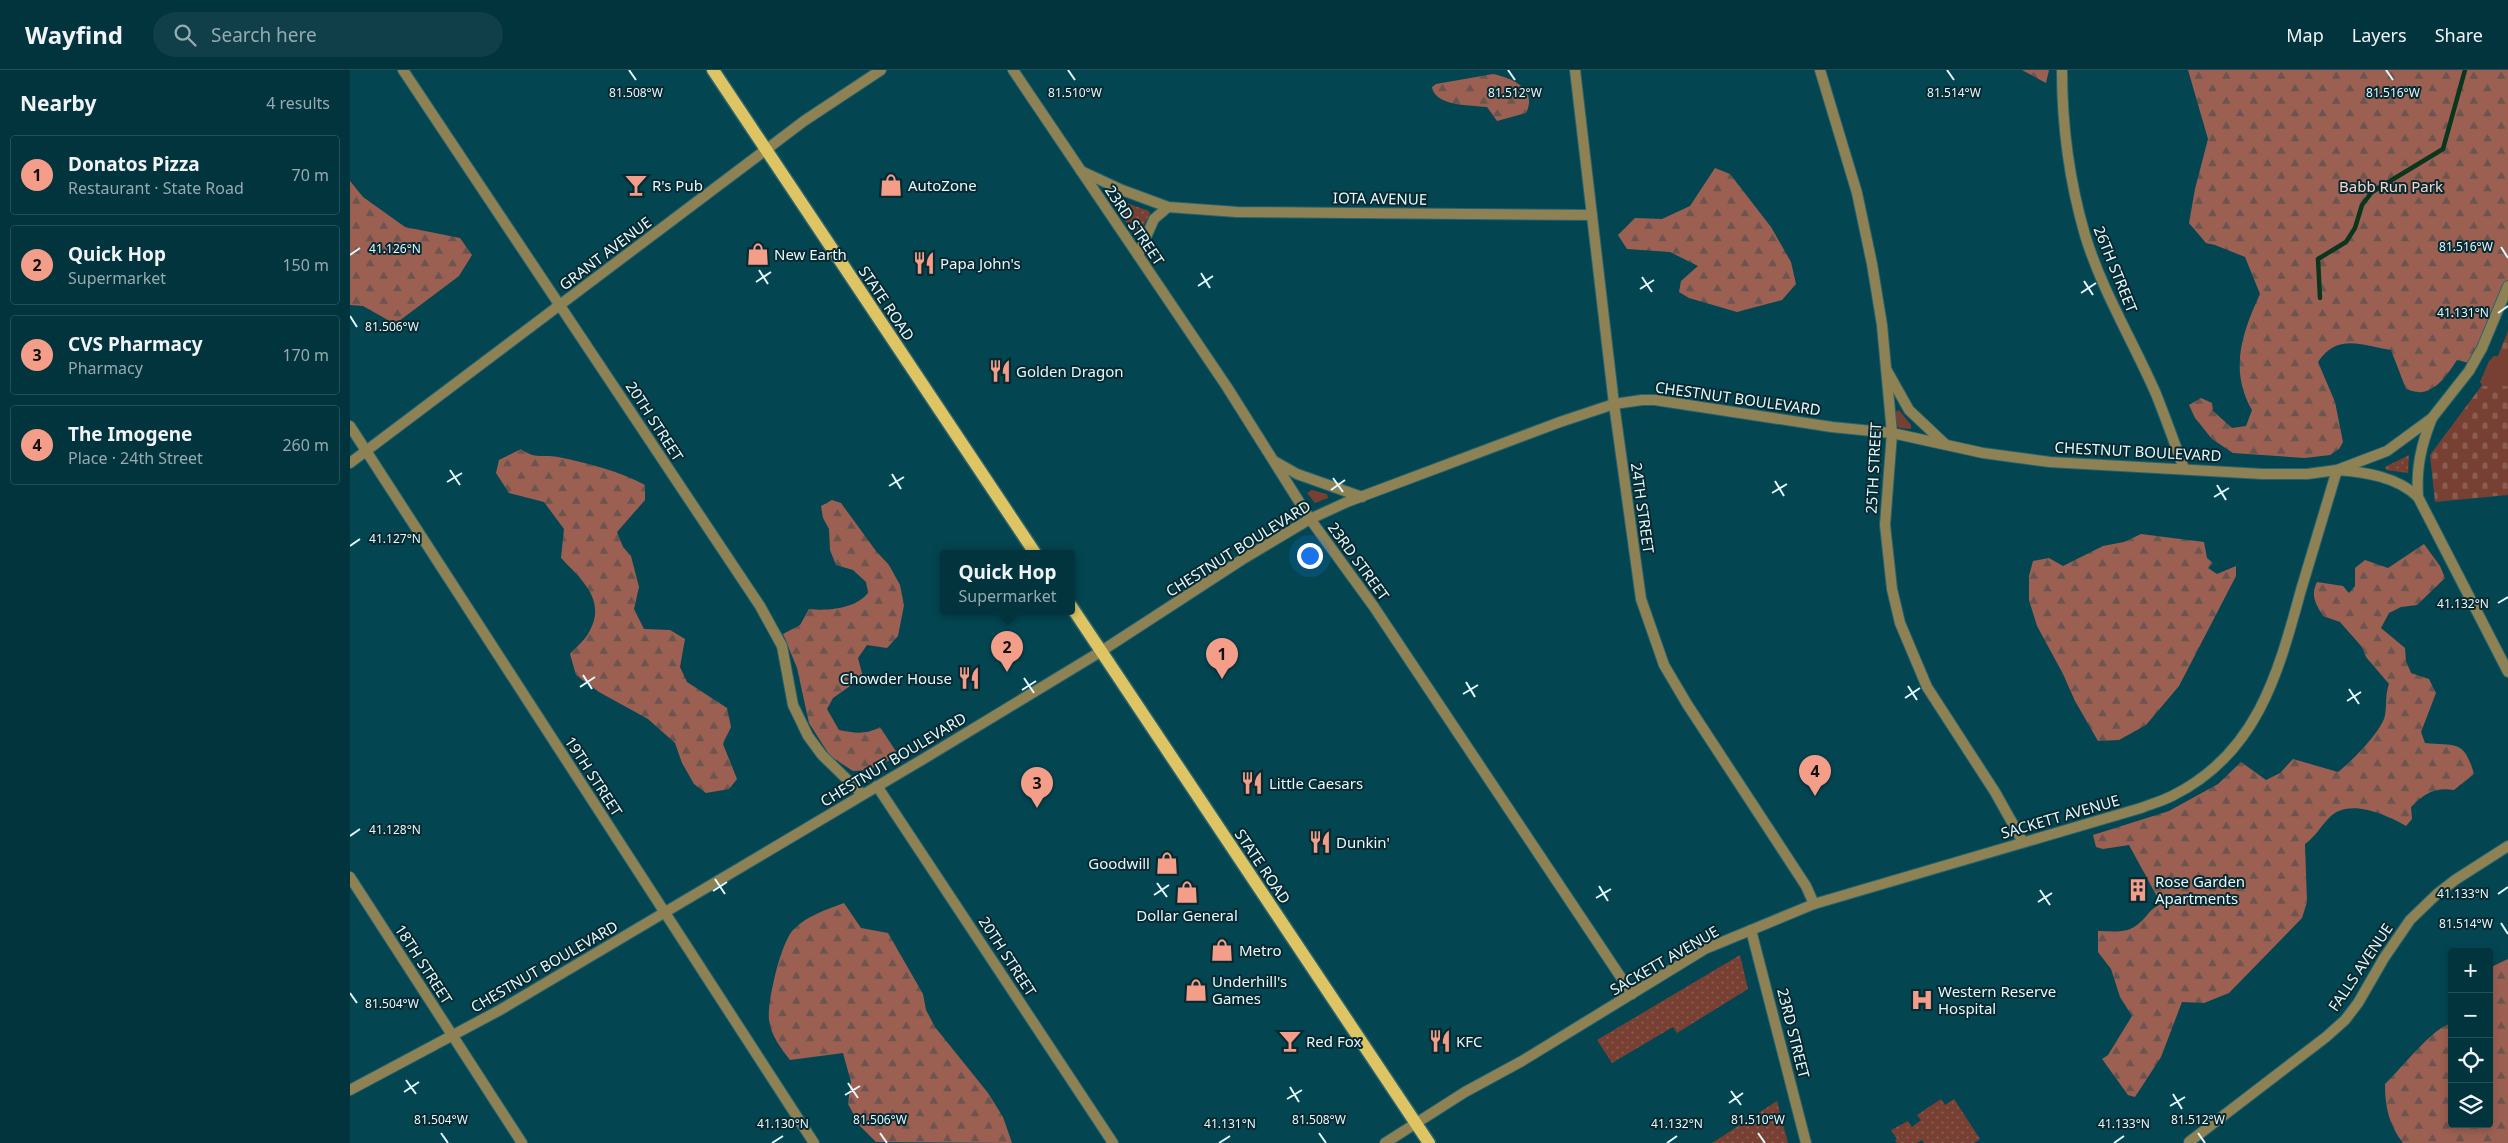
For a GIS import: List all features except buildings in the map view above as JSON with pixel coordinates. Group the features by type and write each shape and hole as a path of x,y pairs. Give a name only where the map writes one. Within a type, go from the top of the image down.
{"main road":[{"name":"STATE ROAD","path":"713,70 1033,550"},
{"name":"STATE ROAD","path":"1075,612 1429,1143"}],"street":[{"name":"20TH STREET","path":"403,70 777,635 786,656 794,705 808,736 822,755 862,794"},
{"name":"GRANT AVENUE","path":"350,463 804,121 881,70"},
{"name":"23RD STREET","path":"1013,70 1138,255 1310,519 1374,607 1632,994"},
{"name":"24TH STREET","path":"1575,70 1614,404 1641,599 1663,662 1687,704 1806,886 1814,904"},
{"name":"25TH STREET","path":"1820,70 1848,159 1864,227 1882,325 1892,433 1885,525 1892,589 1900,623 1927,687 1995,792 2024,842"},
{"name":"26TH STREET","path":"2062,70 2062,117 2067,154 2086,237 2106,291 2156,394 2184,469"},
{"name":"IOTA AVENUE","path":"1080,170 1122,190 1168,207 1237,212 1592,215"},
{"path":"1138,255 1154,219 1168,207"},
{"path":"2337,470 2387,451 2432,418 2469,370 2482,348 2508,286"},
{"path":"1886,369 1909,410 1946,445"},
{"name":"CHESTNUT BOULEVARD","path":"350,1090 500,1010 877,786 1100,652 1310,519 1362,497 1560,422 1614,404 1655,400 1832,427 1892,433 1983,453 2050,462 2263,474 2307,474 2337,470"},
{"path":"2418,497 2417,475 2419,456 2432,418"},
{"name":"19TH STREET","path":"350,426 814,1143"},
{"path":"1274,461 1297,474 1362,497"},
{"path":"2337,470 2358,472 2395,482 2407,486 2418,497 2508,672"},
{"name":"SACKETT AVENUE","path":"1385,1143 1415,1123 1705,950 1814,904 2141,808 2173,796 2202,778 2236,746 2257,716 2269,693 2292,623 2337,470"},
{"name":"20TH STREET","path":"877,786 1113,1143"},
{"name":"FALLS AVENUE","path":"2189,1142 2326,1037 2345,1020 2358,1003 2384,958 2410,920 2455,880 2508,846"},
{"name":"18TH STREET","path":"350,877 522,1143"},
{"name":"23RD STREET","path":"1751,930 1806,1143"}],"green space":[{"path":"2022,70 2049,70 2046,83"},
{"name":"Babb Run Park","path":"2188,70 2508,70 2508,286 2473,364 2457,360 2438,384 2428,391 2418,392 2406,389 2391,350 2350,343 2333,347 2318,362 2335,402 2343,442 2339,449 2330,455 2305,458 2233,453 2212,439 2195,418 2189,405 2201,398 2212,403 2213,411 2232,428 2246,426 2252,410 2241,380 2241,352 2243,337 2260,294 2245,257 2206,243 2189,223 2195,189 2208,139"},
{"path":"1493,74 1508,78 1526,91 1529,97 1529,105 1526,113 1497,121 1487,107 1447,102 1435,94 1432,87 1436,84"},
{"path":"1715,168 1730,174 1771,227 1791,262 1796,284 1782,300 1737,312 1689,298 1679,292 1681,281 1698,266 1670,252 1627,249 1618,235 1635,218 1662,219 1690,206"},
{"path":"350,181 363,197 405,227 460,238 472,255 459,276 395,324 363,306 350,305"},
{"path":"1112,198 1149,211 1150,214 1138,235 1135,235 1113,203"},
{"path":"2508,331 2508,495 2435,502 2430,455 2491,373"},
{"path":"2494,356 2501,356 2508,362 2508,386 2483,386 2480,382 2489,361"},
{"path":"1899,410 1911,425 1911,429 1900,428 1896,425 1895,412"},
{"path":"521,449 535,456 558,457 603,468 645,485 645,500 617,532 623,547 631,556 639,587 634,609 644,629 670,630 685,639 680,667 687,682 727,708 731,727 723,744 737,779 729,789 706,793 694,784 682,763 675,743 648,719 599,692 576,675 570,654 586,637 593,622 594,601 584,583 561,558 564,529 544,502 509,493 496,473 499,460"},
{"path":"2409,455 2408,473 2386,470 2385,467"},
{"path":"1312,490 1327,494 1328,498 1315,503 1307,493"},
{"path":"832,500 841,503 876,551 889,565 900,585 904,605 898,636 887,648 867,645 858,658 863,677 833,698 827,709 839,730 860,733 880,727 899,756 868,770 853,771 830,756 809,723 797,668 783,634 800,625 809,609 824,610 849,606 868,593 866,582 853,570 836,565 830,550 829,529 823,518 821,506"},
{"path":"2141,534 2204,542 2207,558 2213,563 2208,568 2217,574 2236,566 2236,576 2179,686 2146,725 2119,740 2098,741 2075,701 2062,672 2037,626 2029,600 2029,576 2033,561 2049,558 2063,566 2103,546 2124,542"},
{"path":"2424,544 2440,566 2445,578 2417,605 2401,607 2389,613 2381,628 2405,648 2406,661 2411,673 2429,679 2436,693 2421,732 2425,743 2452,745 2463,750 2467,755 2474,774 2454,790 2436,790 2421,798 2411,807 2412,819 2406,826 2389,817 2357,808 2337,812 2329,818 2305,844 2307,902 2302,918 2229,993 2204,1003 2182,1002 2161,1057 2135,1097 2128,1095 2102,1059 2108,1055 2132,1016 2120,997 2111,969 2098,952 2098,931 2118,931 2133,928 2161,904 2129,845 2103,849 2096,847 2093,835 2169,811 2218,784 2241,762 2266,780 2280,773 2293,759 2338,772 2343,768 2358,754 2379,729 2385,715 2389,684 2366,657 2362,647 2340,622 2323,616 2315,600 2315,587 2317,582 2343,586 2349,593 2355,586 2355,568 2365,560 2388,568"},
{"path":"844,903 861,928 888,933 923,994 926,1010 935,1027 988,1093 1003,1117 1012,1143 876,1142 860,1126 848,1104 851,1082 843,1053 790,1060 780,1046 770,1026 769,1011 776,972 784,946 789,936 799,924 818,913"},
{"path":"1740,955 1748,989 1677,1033 1673,1027 1612,1063 1597,1040"},
{"path":"2508,959 2508,1143 2403,1143 2394,1129 2389,1115 2385,1084 2427,1040 2448,1024 2448,1128 2493,1128 2493,966"},
{"path":"1941,1099 1945,1105 1954,1099 1980,1139 1974,1143 1924,1143 1922,1140 1917,1143 1897,1143 1895,1140 1897,1139 1891,1130 1908,1121 1912,1127 1921,1120 1917,1115"},
{"path":"1777,1101 1788,1143 1712,1143"}],"waterway":[{"path":"2320,298 2318,259 2346,242 2355,228 2362,205 2372,192 2443,149 2465,70"}],"place":[{"name":"R's Pub","path":"636,185"},
{"name":"AutoZone","path":"891,185"},
{"name":"New Earth","path":"758,254"},
{"name":"Papa John's","path":"924,263"},
{"name":"Golden Dragon","path":"1000,371"},
{"name":"Quick Hop","path":"1007,672"},
{"name":"Chowder House","path":"969,678"},
{"name":"Donatos Pizza","path":"1222,679"},
{"name":"Little Caesars","path":"1252,783"},
{"name":"The Imogene","path":"1815,796"},
{"name":"CVS Pharmacy","path":"1037,808"},
{"name":"Dunkin'","path":"1320,842"},
{"name":"Goodwill","path":"1167,863"},
{"name":"Rose Garden Apartments","path":"2138,890"},
{"name":"Dollar General","path":"1187,892"},
{"name":"Metro","path":"1222,950"},
{"name":"Underhill's Games","path":"1196,990"},
{"name":"Western Reserve Hospital","path":"1922,1000"},
{"name":"Red Fox","path":"1290,1041"},
{"name":"KFC","path":"1440,1041"}]}
